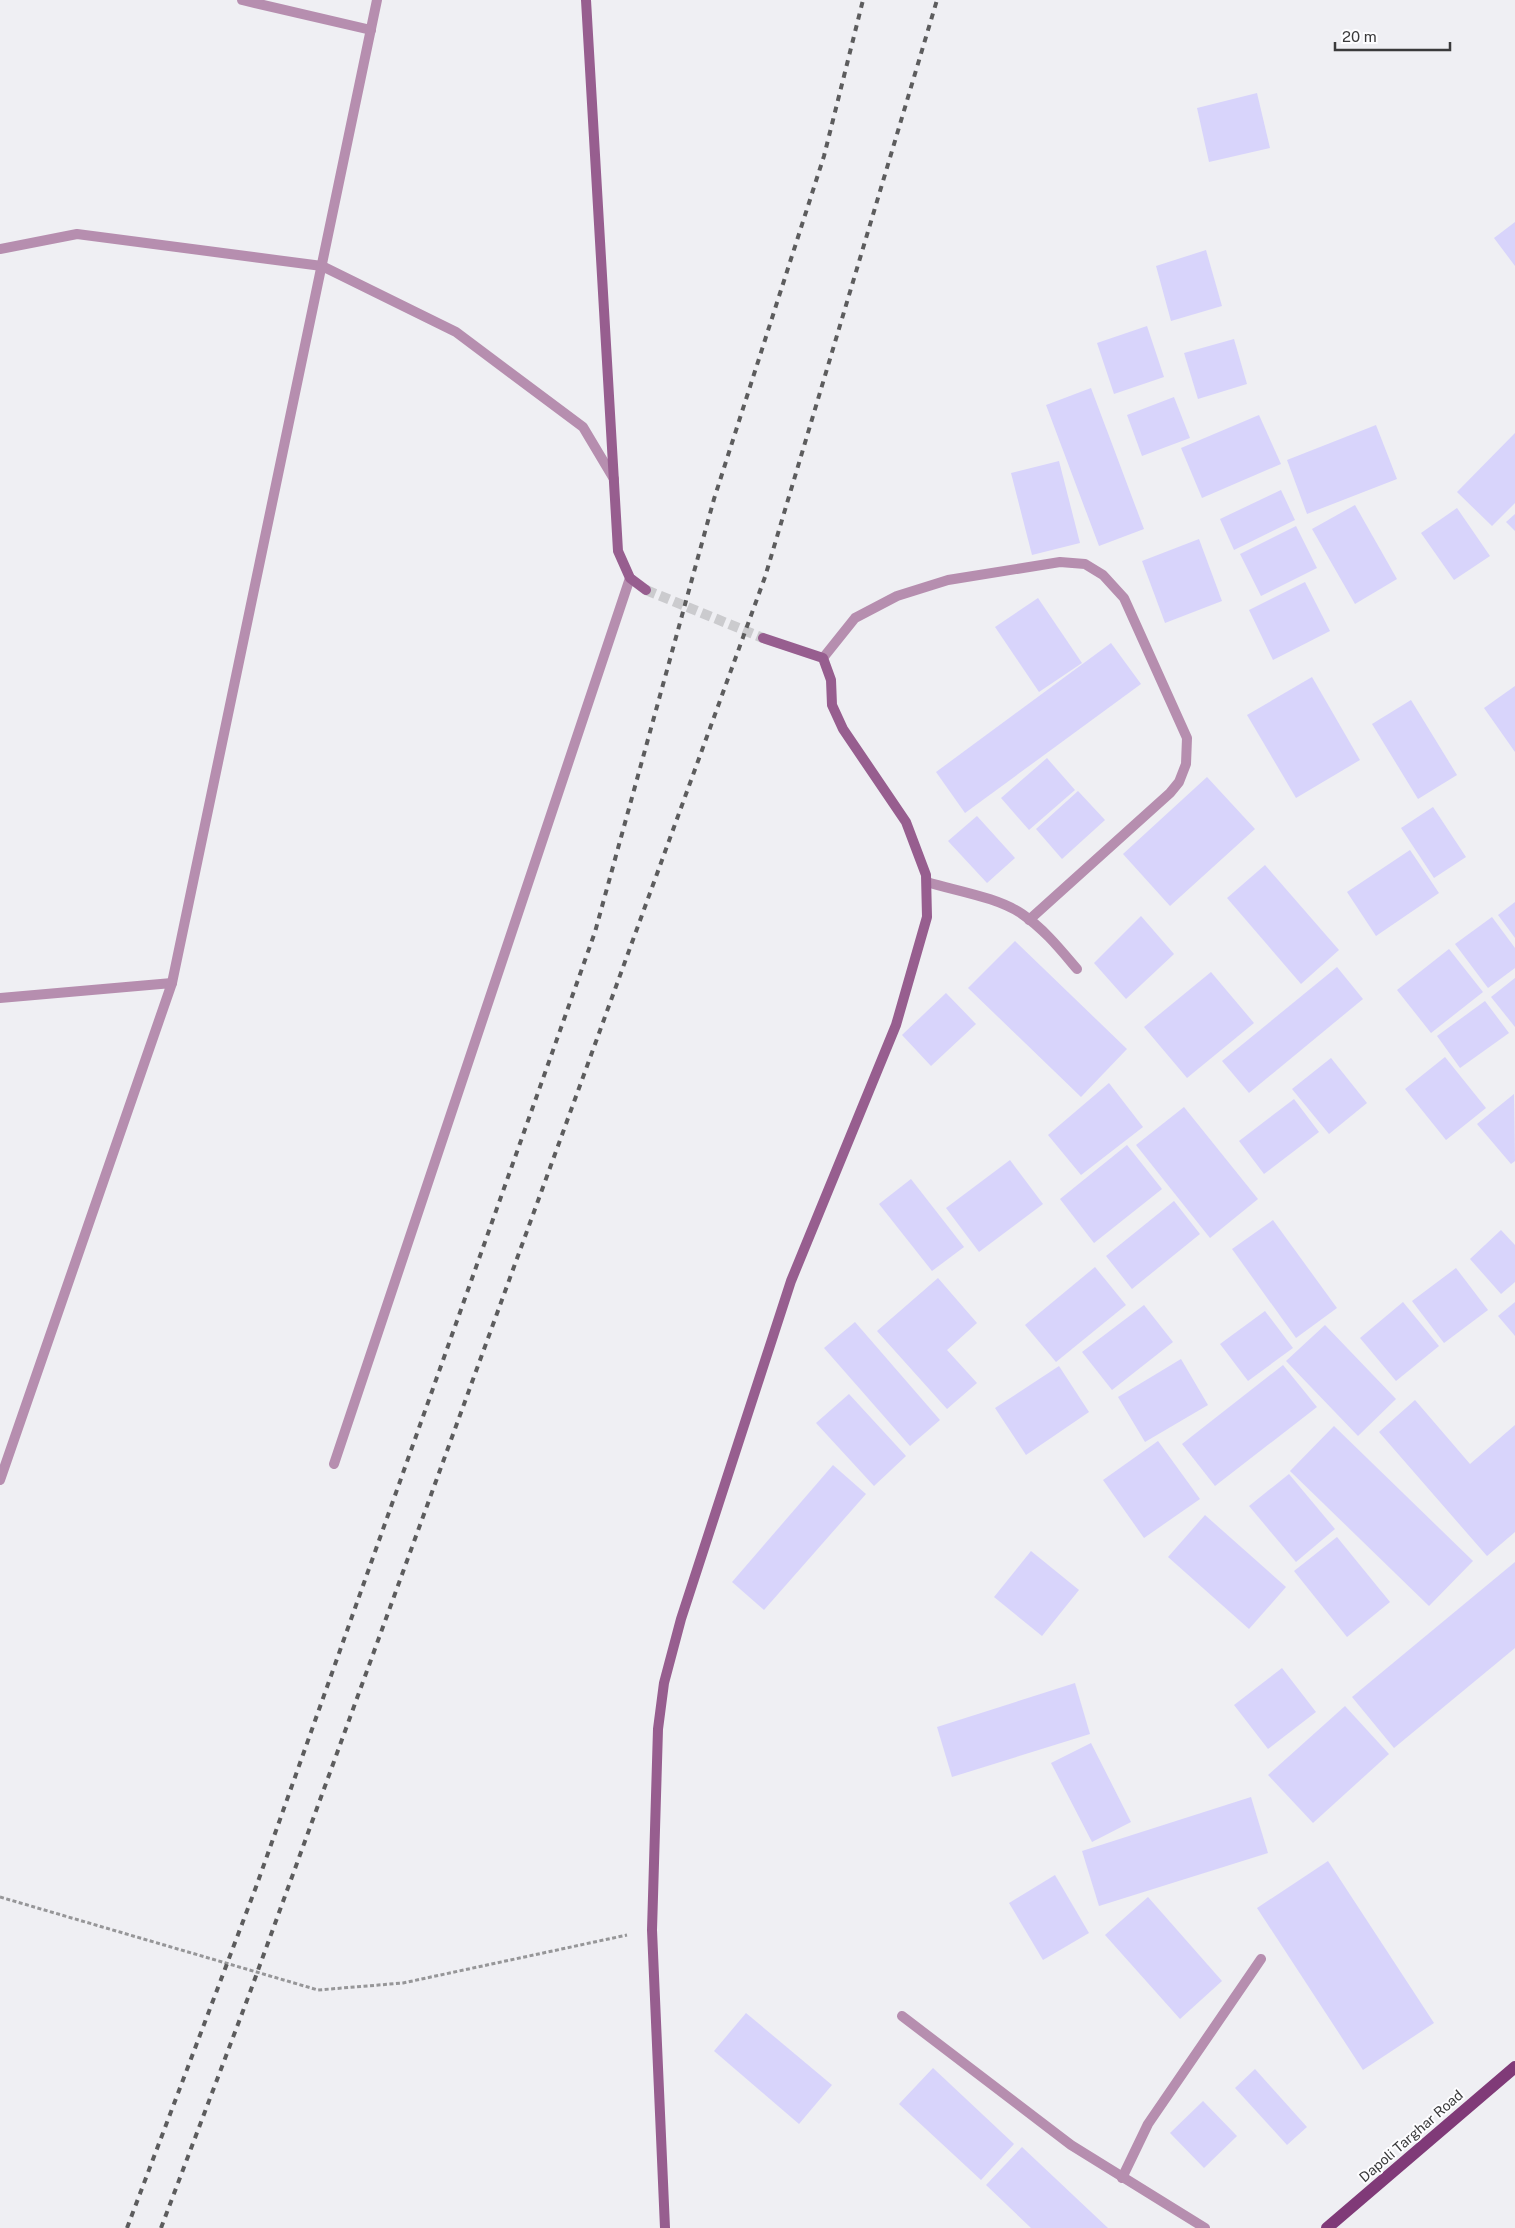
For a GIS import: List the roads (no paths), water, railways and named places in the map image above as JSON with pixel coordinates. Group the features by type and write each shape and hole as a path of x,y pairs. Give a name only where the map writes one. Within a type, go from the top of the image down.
{"main road":[{"name":"Dapoli Targhar Road","path":"1327,2228 1515,2068"}],"street":[{"path":"242,0 370,30"},
{"path":"0,1480 172,983 377,0"},
{"path":"586,0 618,551 630,578 646,590"},
{"path":"0,249 77,234 322,266 456,332 583,427 614,479"},
{"path":"823,658 855,618 897,596 948,580 1060,562 1085,564 1104,575 1124,598 1187,738 1186,764 1179,782 1170,792 1029,920"},
{"path":"334,1464 630,578"},
{"path":"763,638 823,658"},
{"path":"664,2228 652,1930 658,1729 664,1683 681,1619 791,1281 896,1025 928,917 927,882 906,822 843,729 832,705 831,680 823,658"},
{"path":"927,882 1005,905 1045,933 1077,969"},
{"path":"0,998 172,983"},
{"path":"1122,2178 1148,2124 1261,1959"},
{"path":"902,2016 1071,2145 1205,2228"}],"tunnel":[{"path":"646,590 763,638"}],"railway":[{"path":"127,2228 256,1887 595,932 714,499 824,156 863,0"},
{"path":"161,2228 249,1995 765,577 937,0"}]}
